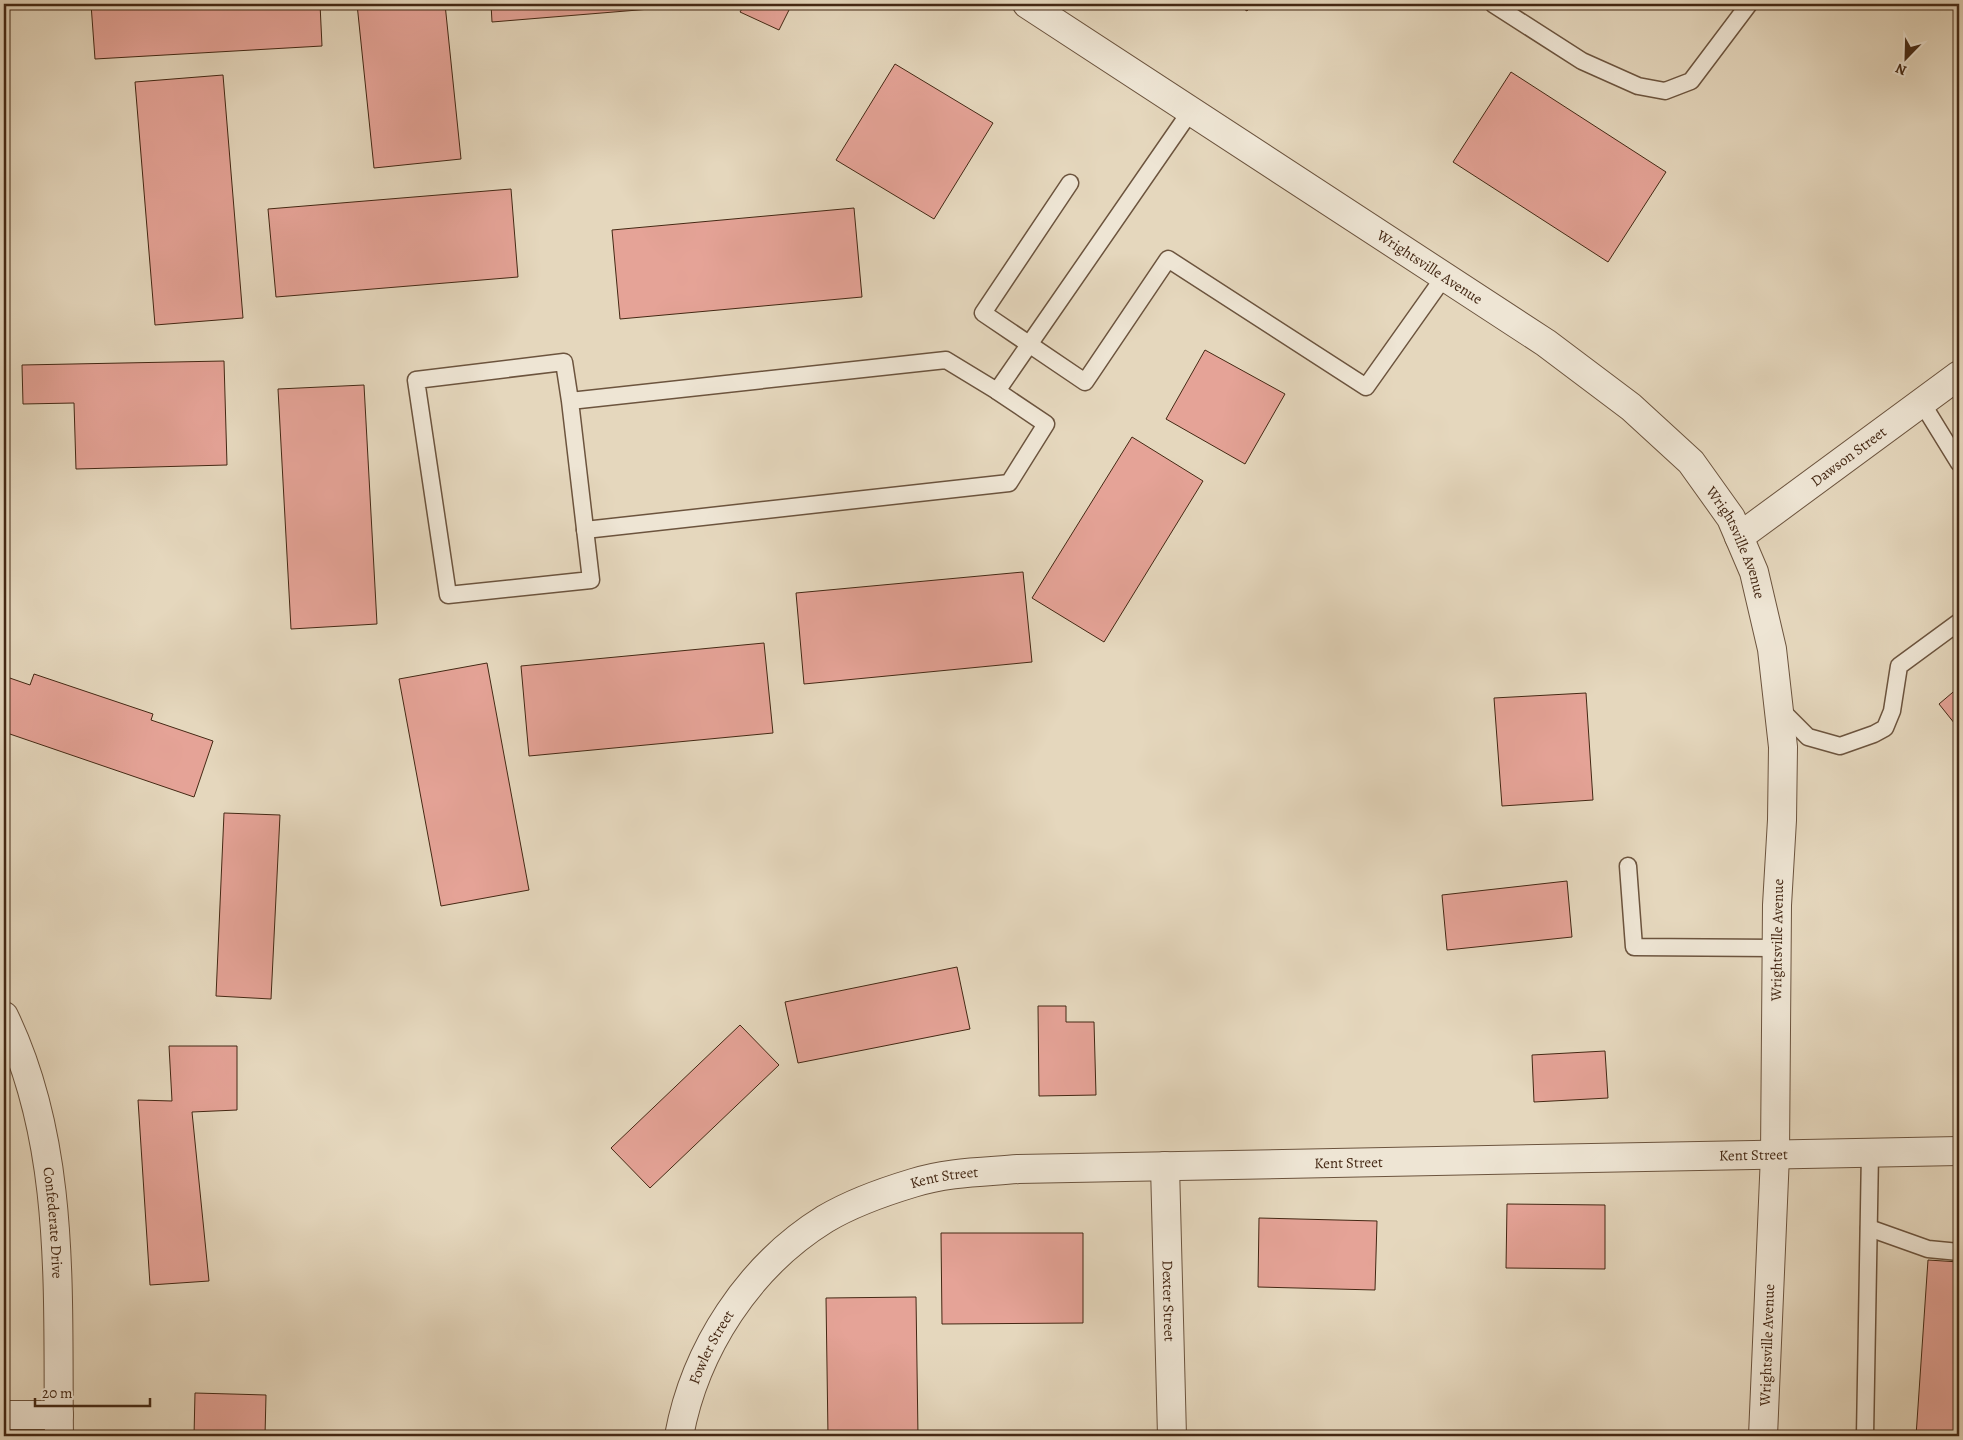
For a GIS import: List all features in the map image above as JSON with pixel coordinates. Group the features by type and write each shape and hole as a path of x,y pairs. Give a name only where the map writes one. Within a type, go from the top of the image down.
{"street":[{"name":"Wrightsville Avenue","path":"1039,8 1190,112 1546,343 1631,407 1691,462 1731,518 1754,572 1772,649 1783,747 1776,948 1775,1155 1763,1436"},
{"name":"Dawson Street","path":"1739,538 1959,375"},
{"name":"Confederate Drive","path":"4,1016 39,1111 48,1168 57,1246 59,1426"},
{"name":"Kent Street","path":"764,1269 798,1238 826,1219 854,1204 914,1182 960,1174 1018,1169 1959,1151"},
{"name":"Dexter Street","path":"1165,1166 1172,1436"},
{"name":"Fowler Street","path":"679,1436 692,1384 711,1343 734,1305 764,1269"},
{"path":"4,1415 59,1426"}],"lane":[{"path":"1493,4 1582,61 1638,86 1665,91 1691,81 1750,4"},
{"path":"997,391 1190,112"},
{"path":"1070,183 983,313 1085,382 1168,259 1366,387 1444,277"},
{"path":"570,401 946,360 1046,424 1009,483 585,530"},
{"path":"564,362 570,401 591,580 448,595 416,380 564,362"},
{"path":"1922,402 1959,463"},
{"path":"1778,708 1808,738 1840,746 1874,734 1885,728 1892,712 1899,666 1959,622"},
{"path":"1628,866 1634,947 1776,948"},
{"path":"1865,1436 1870,1152"},
{"path":"1869,1228 1928,1249 1959,1252"}],"building":[{"path":"91,4 320,4 322,46 95,59"},
{"path":"357,4 445,4 461,159 374,168"},
{"path":"491,4 711,4 492,22"},
{"path":"745,4 792,4 779,30 740,12"},
{"path":"1236,4 1252,4 1247,11"},
{"path":"895,64 993,123 934,219 836,160"},
{"path":"1511,72 1666,172 1608,262 1453,162"},
{"path":"223,75 243,318 155,325 135,82"},
{"path":"511,189 518,277 276,297 268,209"},
{"path":"854,208 862,297 620,319 612,230"},
{"path":"1205,350 1285,394 1245,464 1166,419"},
{"path":"224,361 227,465 76,469 74,403 23,404 22,365"},
{"path":"364,385 377,624 291,629 278,389"},
{"path":"1132,437 1203,481 1104,642 1032,598"},
{"path":"1023,572 1032,662 804,684 796,593"},
{"path":"764,643 773,733 529,756 521,666"},
{"path":"487,663 529,890 441,906 399,679"},
{"path":"34,674 153,714 151,720 213,741 194,797 4,732 4,676 30,685"},
{"path":"1959,687 1959,729 1939,704"},
{"path":"1586,693 1593,800 1502,806 1494,698"},
{"path":"224,813 280,815 271,999 216,996"},
{"path":"1567,881 1572,937 1447,950 1442,895"},
{"path":"957,967 970,1029 798,1063 785,1002"},
{"path":"1038,1006 1066,1006 1066,1022 1094,1022 1096,1095 1039,1096"},
{"path":"740,1025 779,1065 650,1188 611,1148"},
{"path":"169,1046 237,1046 237,1110 192,1112 209,1281 150,1285 138,1100 172,1101"},
{"path":"1605,1051 1608,1098 1534,1102 1532,1055"},
{"path":"1507,1204 1605,1205 1605,1269 1506,1268"},
{"path":"1259,1218 1377,1221 1375,1290 1258,1287"},
{"path":"941,1233 1083,1233 1083,1323 942,1324"},
{"path":"1928,1260 1959,1262 1959,1436 1916,1436"},
{"path":"916,1297 918,1436 828,1436 826,1298"},
{"path":"195,1393 266,1395 265,1436 194,1436"}]}
